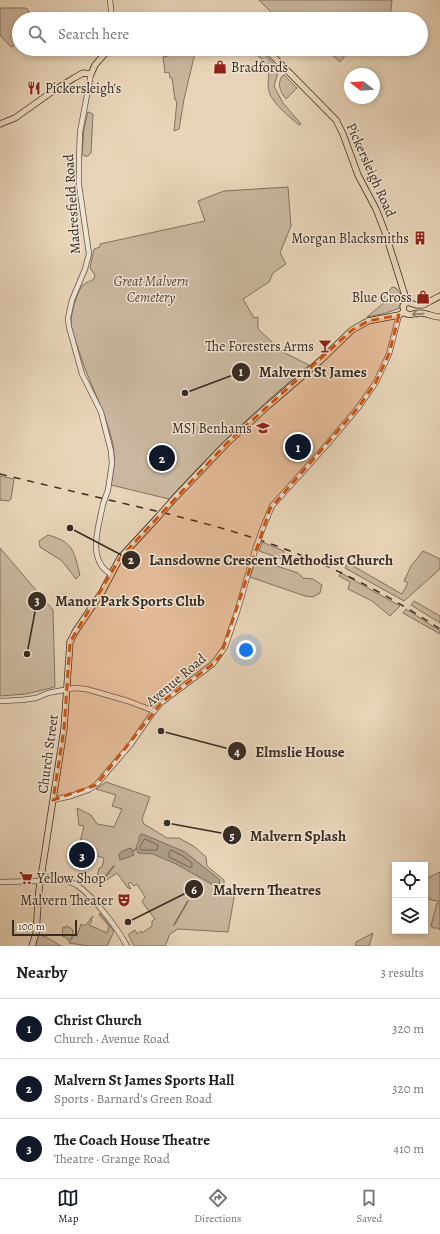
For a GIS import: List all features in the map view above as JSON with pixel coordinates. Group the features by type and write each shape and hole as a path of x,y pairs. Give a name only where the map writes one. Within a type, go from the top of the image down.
{"main road":[{"path":"0,124 15,118 70,80 83,73 91,74 95,65 103,56"},
{"name":"Pickersleigh Road","path":"273,56 336,120 343,134 358,175 383,227 407,302"},
{"path":"401,313 403,306 407,302 416,305 423,305 439,297"},
{"name":"Church Street","path":"32,946 36,933 40,880 64,729 70,642 102,592 120,558 226,444 320,361 352,330 368,321 401,313 409,315 421,313 440,317"}],"street":[{"path":"110,0 111,12"},
{"name":"Madresfield Road","path":"91,74 80,132 79,158 80,185 89,254 85,269 72,300 68,327 82,374 101,412 111,452 112,463 108,490 96,532 97,552 102,567 111,574"},
{"name":"Avenue Road","path":"53,800 71,796 88,790 96,785 131,744 162,702 213,664 221,655 237,612 256,547 272,506 358,408 376,382 389,354 401,313"},
{"path":"0,701 22,700 74,688 86,689 128,701 154,711"},
{"path":"0,882 40,880 50,877 78,886 109,919 127,946"}],"highlighted area":[{"path":"399,315 389,354 376,382 358,408 270,509 221,655 213,664 162,702 96,785 53,800 64,729 70,642 120,558 226,444 352,330 368,321"}],"green space":[{"path":"259,0 392,0 391,12 271,12"},
{"path":"0,8 26,8 28,10 29,12 12,12 12,47 0,35"},
{"path":"194,56 184,99 179,129 174,131 177,101 175,100 172,78 170,78 169,72 165,73 163,57"},
{"path":"258,56 266,56 279,69 274,86 283,103 301,124 299,125 285,113 272,98 268,86 268,66"},
{"path":"333,56 345,56 340,62"},
{"path":"284,75 297,88 286,99 279,85 280,79"},
{"path":"88,112 93,114 91,153 88,156 84,156 82,154 84,128"},
{"name":"Great Malvern Cemetery","path":"288,187 291,226 280,253 286,264 273,273 269,282 243,299 254,318 258,317 258,328 260,331 283,352 309,365 236,430 169,499 111,485 114,457 109,428 82,360 71,325 73,308 81,288 84,284 94,279 95,275 90,268 94,249 100,247 100,244 205,221 198,201 224,191"},
{"path":"392,287 396,288 402,295 400,308 367,317 385,302 383,299"},
{"path":"0,476 14,479 11,499 9,501 0,500"},
{"path":"48,535 63,541 72,549 80,575 76,579 62,561 40,547 39,541"},
{"path":"262,542 284,551 282,559 259,551"},
{"path":"0,548 53,610 55,687 26,694 0,696"},
{"path":"423,551 440,559 440,569 404,601 345,568 348,563 402,594 408,583 404,581 411,566"},
{"path":"256,559 298,573 303,578 313,579 322,585 320,593 313,597 305,596 250,577"},
{"path":"341,573 400,606 390,616 372,601 348,589 350,582 339,576"},
{"path":"414,601 440,616 440,623 411,605"},
{"path":"406,609 440,631 440,634 403,613"},
{"path":"106,782 150,797 142,819 144,824 167,838 179,838 195,847 206,857 207,866 224,880 224,888 235,892 228,932 178,929 170,934 165,946 134,946 129,934 135,930 137,934 141,931 142,933 152,926 152,921 155,919 142,902 145,897 137,884 134,886 130,882 128,884 131,889 128,888 117,873 105,881 94,884 92,881 97,877 99,868 102,867 104,858 94,855 92,849 79,846 84,826 79,825 77,808 91,815 97,824 114,827 122,809 112,806 116,795 96,789"},
{"path":"440,872 440,902 428,899 428,878"},
{"path":"437,903 440,904 440,930 431,926"},
{"path":"100,913 114,931 107,946 89,946 69,943 74,935 77,936 81,924 85,926 93,916 89,925 107,933 109,926 99,915"},
{"path":"66,926 73,930 72,937 68,941 67,938 62,936 63,927 65,928"},
{"path":"373,933 369,946 356,946 356,942"},
{"path":"40,935 61,946 35,946 38,936"}],"water":[{"path":"141,834 185,852 219,879 219,884 215,886 176,864 153,854 138,853 136,846"},
{"path":"131,848 134,855 120,860 119,854 122,851"}],"waterway":[{"path":"96,881 105,877 114,866"},
{"path":"174,925 188,901"}],"railway":[{"path":"0,474 196,521 272,544 348,576 386,596 440,629"}],"place":[{"name":"Bradfords","path":"220,67"},
{"name":"Pickersleigh's","path":"34,88"},
{"name":"Morgan Blacksmiths","path":"420,238"},
{"name":"Blue Cross","path":"423,297"},
{"name":"The Foresters Arms","path":"325,346"},
{"name":"Malvern St James","path":"185,393"},
{"name":"MSJ Benhams","path":"263,428"},
{"name":"Christ Church","path":"298,447"},
{"name":"Malvern St James Sports Hall","path":"162,458"},
{"name":"Lansdowne Crescent Methodist Church","path":"70,528"},
{"name":"Manor Park Sports Club","path":"27,654"},
{"name":"Elmslie House","path":"161,731"},
{"name":"Malvern Splash","path":"167,823"},
{"name":"The Coach House Theatre","path":"82,855"},
{"name":"Yellow Shop","path":"26,878"},
{"name":"Malvern Theater","path":"124,900"},
{"name":"Malvern Theatres","path":"128,922"}]}
